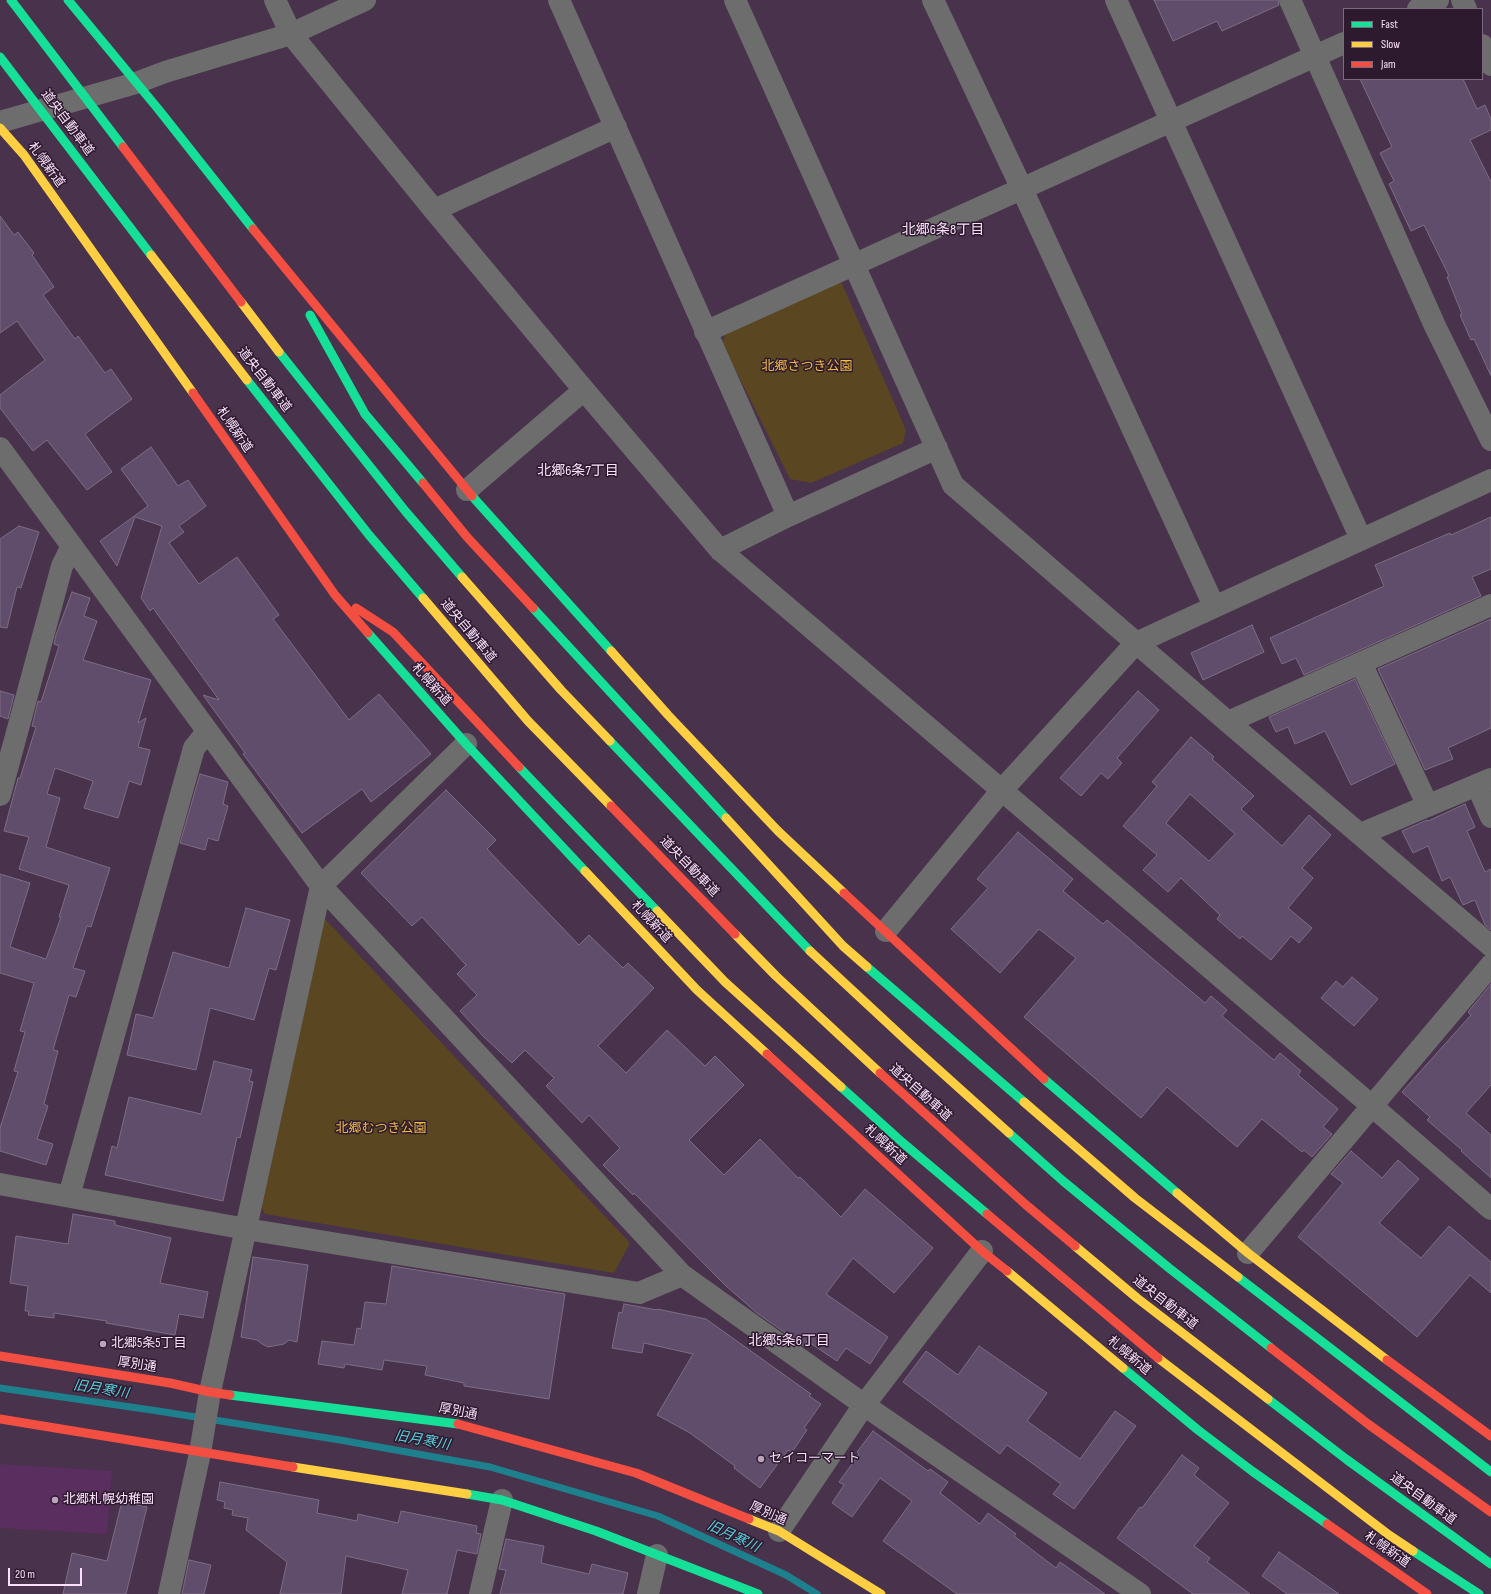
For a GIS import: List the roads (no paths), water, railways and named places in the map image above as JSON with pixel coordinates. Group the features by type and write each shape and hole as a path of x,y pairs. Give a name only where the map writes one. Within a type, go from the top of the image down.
{"main road":[{"path":"11,0 279,352 406,512 561,690 811,952 909,1043 1063,1181 1170,1268 1368,1424 1491,1512"},
{"path":"68,0 282,266 466,490 668,715 778,831 1028,1066 1248,1253 1415,1382 1491,1436"},
{"name":"道央自動車道","path":"0,57 247,380 374,541 528,721 776,976 928,1118 1025,1204 1137,1298 1346,1459 1491,1564"},
{"name":"札幌新道","path":"0,128 24,155 335,595 466,744 697,990 982,1251 1198,1430 1427,1594"},
{"path":"282,266 365,414 467,537 843,946 1135,1198 1491,1472"},
{"path":"335,595 392,632 725,982 903,1142 1154,1355 1389,1535 1479,1594"},
{"name":"厚別通","path":"0,1356 162,1382 210,1398 460,1424 636,1473 779,1531 881,1594"},
{"path":"0,1419 202,1444 422,1487 502,1500 596,1531 758,1594"}],"street":[{"path":"276,0 291,34 434,210 720,550 1491,1209"},
{"path":"0,122 136,83 165,72 291,34 365,0"},
{"path":"559,0 705,332 788,516"},
{"path":"735,0 953,485 1491,946"},
{"path":"933,0 1022,189 1214,606"},
{"path":"1116,0 1360,540"},
{"path":"1290,0 1435,326 1491,440"},
{"path":"1420,8 1438,0"},
{"path":"705,332 1343,43"},
{"path":"1483,47 1491,65"},
{"path":"434,210 616,127"},
{"path":"466,490 584,390"},
{"path":"0,448 321,886 682,1275 864,1405 1140,1594"},
{"path":"720,550 788,516 937,448"},
{"path":"886,931 1002,790 1136,643 1491,480"},
{"path":"0,792 62,566 72,546"},
{"path":"1228,722 1491,605"},
{"path":"1361,663 1428,806"},
{"path":"69,1196 194,748 207,732"},
{"path":"168,1594 202,1444 210,1398 246,1229 321,886 466,744"},
{"path":"1361,834 1484,782 1491,817"},
{"path":"1248,1253 1491,965"},
{"path":"0,1184 246,1229 638,1293 682,1275"},
{"path":"779,1531 864,1405 982,1251"},
{"path":"480,1594 502,1500"},
{"path":"648,1594 657,1555"}],"waterway":[{"name":"旧月寒川","path":"0,1388 340,1440 490,1467 658,1516 786,1575 817,1594"}],"place":[{"name":"北郷5条5丁目","path":"103,1344"},
{"name":"セイコーマート","path":"761,1459"},
{"name":"北郷札幌幼稚園","path":"55,1500"}],"district":[{"name":"北郷6条8丁目","path":"943,230"},
{"name":"北郷6条7丁目","path":"578,471"},
{"name":"北郷5条6丁目","path":"789,1341"}],"park label":[{"name":"北郷さつき公園","path":"807,367"},
{"name":"北郷むつき公園","path":"381,1129"}]}
